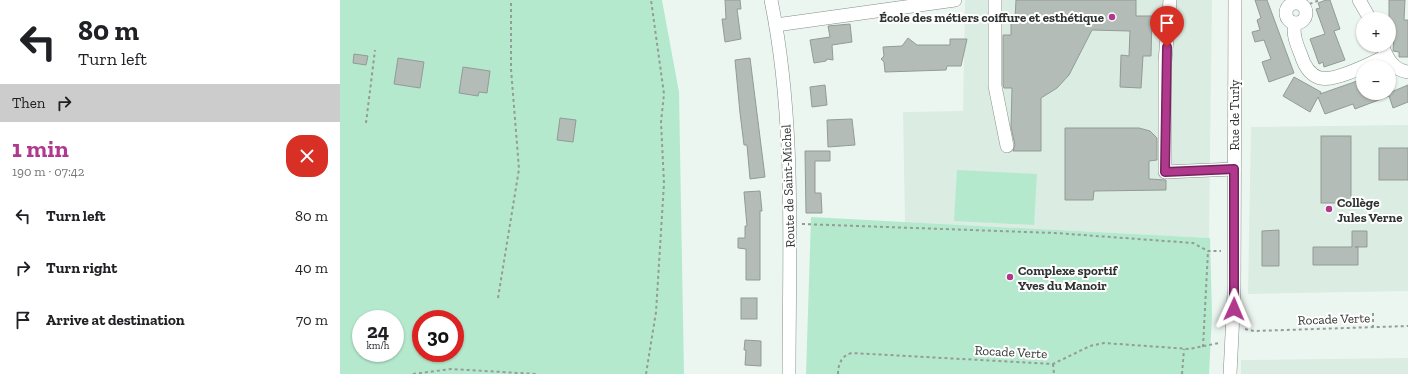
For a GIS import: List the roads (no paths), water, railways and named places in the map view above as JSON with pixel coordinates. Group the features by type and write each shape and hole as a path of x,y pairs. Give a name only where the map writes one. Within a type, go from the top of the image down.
{"street":[{"name":"Route de Saint-Michel","path":"771,0 784,85 789,224 789,374"},
{"path":"776,25 955,0"},
{"path":"995,0 995,86 1007,146"},
{"path":"1170,0 1165,62 1165,172 1234,169"},
{"name":"Rue de Turly","path":"1230,374 1234,309 1235,251 1235,0"},
{"path":"1359,0 1366,12"},
{"path":"1304,6 1296,3 1288,7 1287,18 1295,23 1294,34 1302,59 1309,71 1319,78 1330,78 1380,52"},
{"path":"1385,52 1397,69 1408,72"}],"place":[{"name":"École des métiers coiffure et esthétique","path":"1112,17"},
{"name":"Collège Jules Verne","path":"1329,209"},
{"name":"Complexe sportif Yves du Manoir","path":"1010,277"}]}
